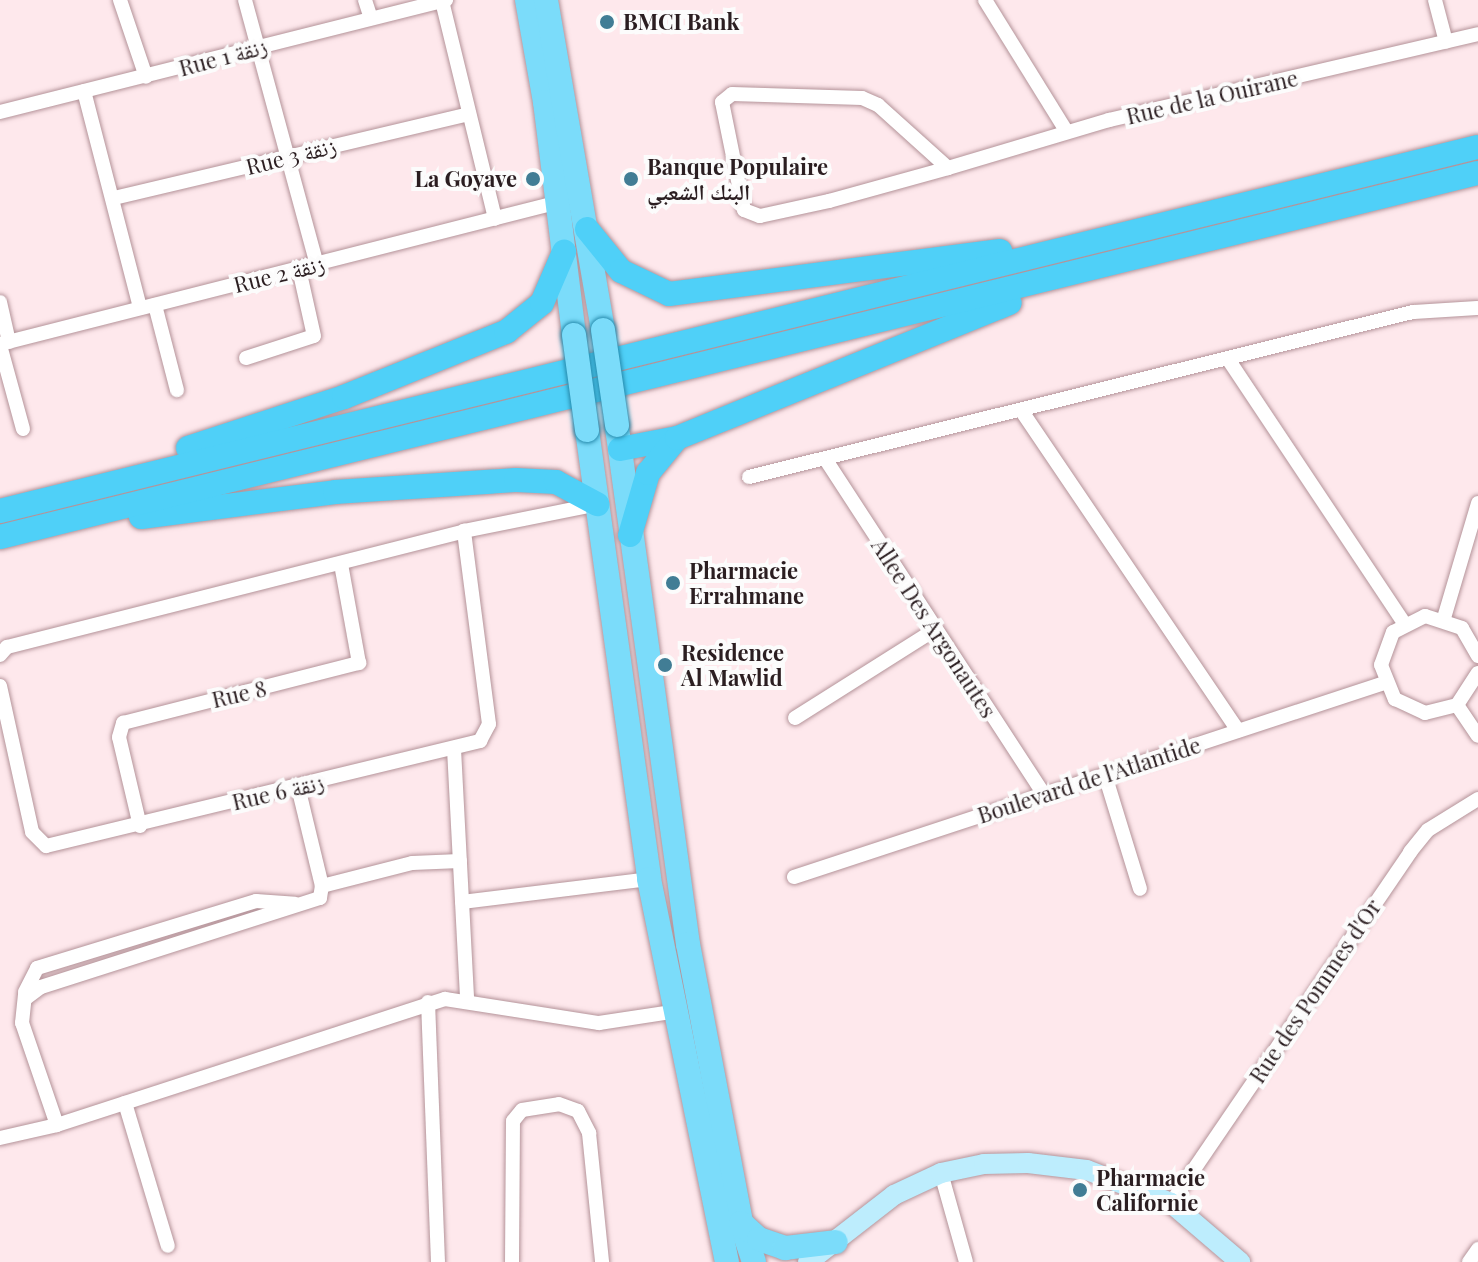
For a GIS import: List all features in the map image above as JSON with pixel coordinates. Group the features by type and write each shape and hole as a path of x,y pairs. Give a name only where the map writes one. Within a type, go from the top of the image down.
{"highway":[{"path":"0,511 1478,147"},
{"path":"4,536 1478,173"},
{"path":"587,229 621,271 638,283 669,294 1120,236"},
{"path":"73,494 137,463 344,397 506,332 542,303 564,252"},
{"path":"620,449 677,438 1080,273"},
{"path":"630,535 648,473 677,438"},
{"path":"4,536 335,492 516,480 556,482 597,504"}],"main road":[{"path":"527,0 559,202 574,335 649,879 672,1012 727,1262"},
{"path":"546,0 603,330 688,944 741,1223 754,1262"},
{"path":"808,1262 831,1252 894,1195 941,1173 984,1164 1087,1170 1171,1203 1240,1262"},
{"path":"741,1223 759,1239 785,1248 831,1252"}],"street":[{"path":"120,0 146,77"},
{"path":"245,0 291,156 317,265"},
{"path":"365,0 371,18"},
{"path":"444,0 495,219"},
{"name":"Rue 1 زنقة","path":"0,112 444,0"},
{"path":"985,0 1067,132"},
{"path":"1435,0 1446,42"},
{"name":"Rue de la Ouirane","path":"948,168 878,105 862,98 732,94 722,102 744,210 752,216 829,201 948,168 1067,132 1478,34"},
{"path":"84,91 114,198 177,390"},
{"name":"Rue 3 زنقة","path":"114,198 469,114"},
{"name":"Rue 2 زنقة","path":"3,343 559,202"},
{"path":"246,358 314,336 299,269"},
{"path":"0,302 3,343 23,429"},
{"path":"749,477 1413,312 1478,308"},
{"path":"1228,359 1404,623"},
{"path":"1021,410 1238,731"},
{"name":"Allee Des Argonautes","path":"826,460 1044,795"},
{"path":"1444,618 1478,503"},
{"path":"0,655 7,647 464,531 597,504"},
{"name":"Rue 6 زنقة","path":"3,720 32,832 39,842 55,846 480,741 489,724 464,531"},
{"name":"Rue 8","path":"140,826 119,737 123,723 359,663 341,564"},
{"path":"1477,651 1462,628 1444,618 1421,617 1404,623 1384,647 1384,683 1398,702 1415,711 1439,713 1457,705 1478,673"},
{"path":"795,718 934,630"},
{"name":"Boulevard de l'Atlantide","path":"794,877 1384,683"},
{"path":"0,686 3,720"},
{"path":"1457,705 1478,736"},
{"path":"454,749 467,998"},
{"path":"1105,775 1140,889"},
{"path":"25,999 41,987 320,898 322,886 298,787"},
{"name":"Rue des Pommes d'Or","path":"1171,1203 1410,852 1428,830 1478,799"},
{"path":"322,886 412,863 460,861"},
{"path":"462,902 649,879"},
{"path":"57,1125 22,1023 28,981 46,962 256,901 295,904"},
{"path":"0,1138 57,1125 428,1002 467,998 599,1023 672,1012"},
{"path":"428,1002 438,1262"},
{"path":"125,1103 168,1246"},
{"path":"512,1262 513,1121 522,1110 559,1104 578,1111 589,1133 602,1262"},
{"path":"941,1173 966,1262"},
{"path":"1469,1262 1478,1249"}],"place":[{"name":"BMCI Bank","path":"607,22"},
{"name":"La Goyave","path":"533,179"},
{"name":"Banque Populaire البنك الشعبي","path":"631,179"},
{"name":"Pharmacie Errahmane","path":"673,583"},
{"name":"Residence Al Mawlid","path":"665,665"},
{"name":"Pharmacie Californie","path":"1080,1190"}]}
